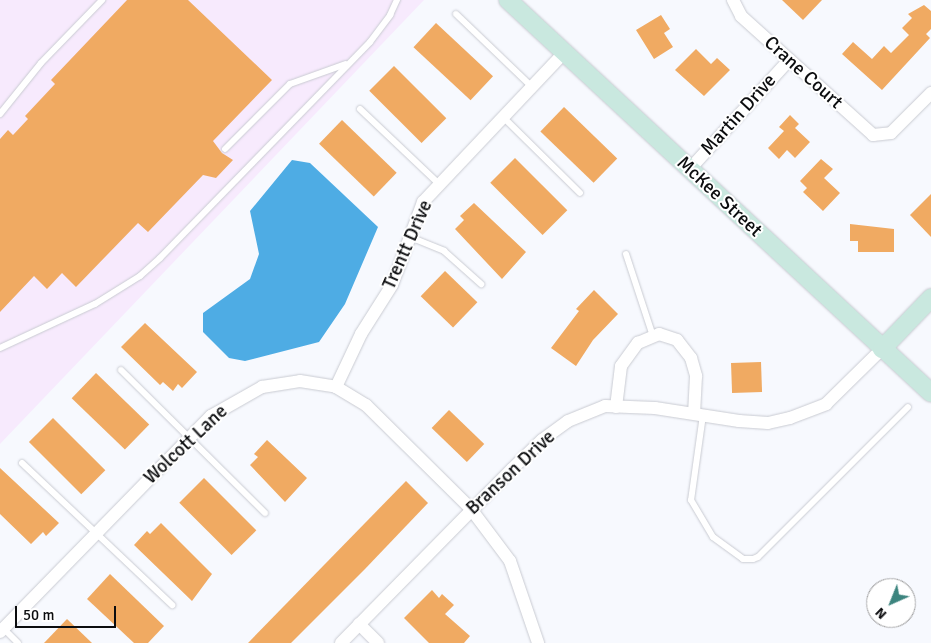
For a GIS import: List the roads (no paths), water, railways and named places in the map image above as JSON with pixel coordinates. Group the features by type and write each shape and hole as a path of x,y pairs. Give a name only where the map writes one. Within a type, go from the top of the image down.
{"street":[{"name":"McKee Street","path":"508,0 882,350 931,393"},
{"name":"Crane Court","path":"733,0 741,16 864,129 882,136 899,126 931,93"},
{"name":"Trentt Drive","path":"336,387 357,340 392,285 423,202 564,53"},
{"name":"Martin Drive","path":"689,170 789,60"},
{"path":"882,350 931,298"},
{"path":"616,407 621,366 638,343 659,334 677,340 691,358 696,376 698,414"},
{"name":"Branson Drive","path":"341,643 471,509 542,440 568,421 605,406 698,414 768,423 809,412 844,390 882,350"},
{"name":"Wolcott Lane","path":"1,628 188,438 228,404 262,387 300,381 336,387 366,405 471,509 510,561 538,643"},
{"path":"359,624 378,643"}],"lane":[{"path":"0,114 41,63 102,0"},
{"path":"0,348 95,304 140,276 356,57 381,30 397,0"},
{"path":"456,14 532,86"},
{"path":"225,149 290,84 330,72 356,57"},
{"path":"360,109 439,184"},
{"path":"503,117 580,193"},
{"path":"410,237 444,251 481,284"},
{"path":"626,254 653,336"},
{"path":"121,370 264,512"},
{"path":"698,414 691,500 712,537 743,559 752,559 758,557 908,407"},
{"path":"22,463 172,605"},
{"path":"1,628 18,643"}],"water":[{"path":"292,160 310,163 378,227 345,304 319,342 245,361 229,358 203,332 203,313 250,279 259,254 250,211"}]}
